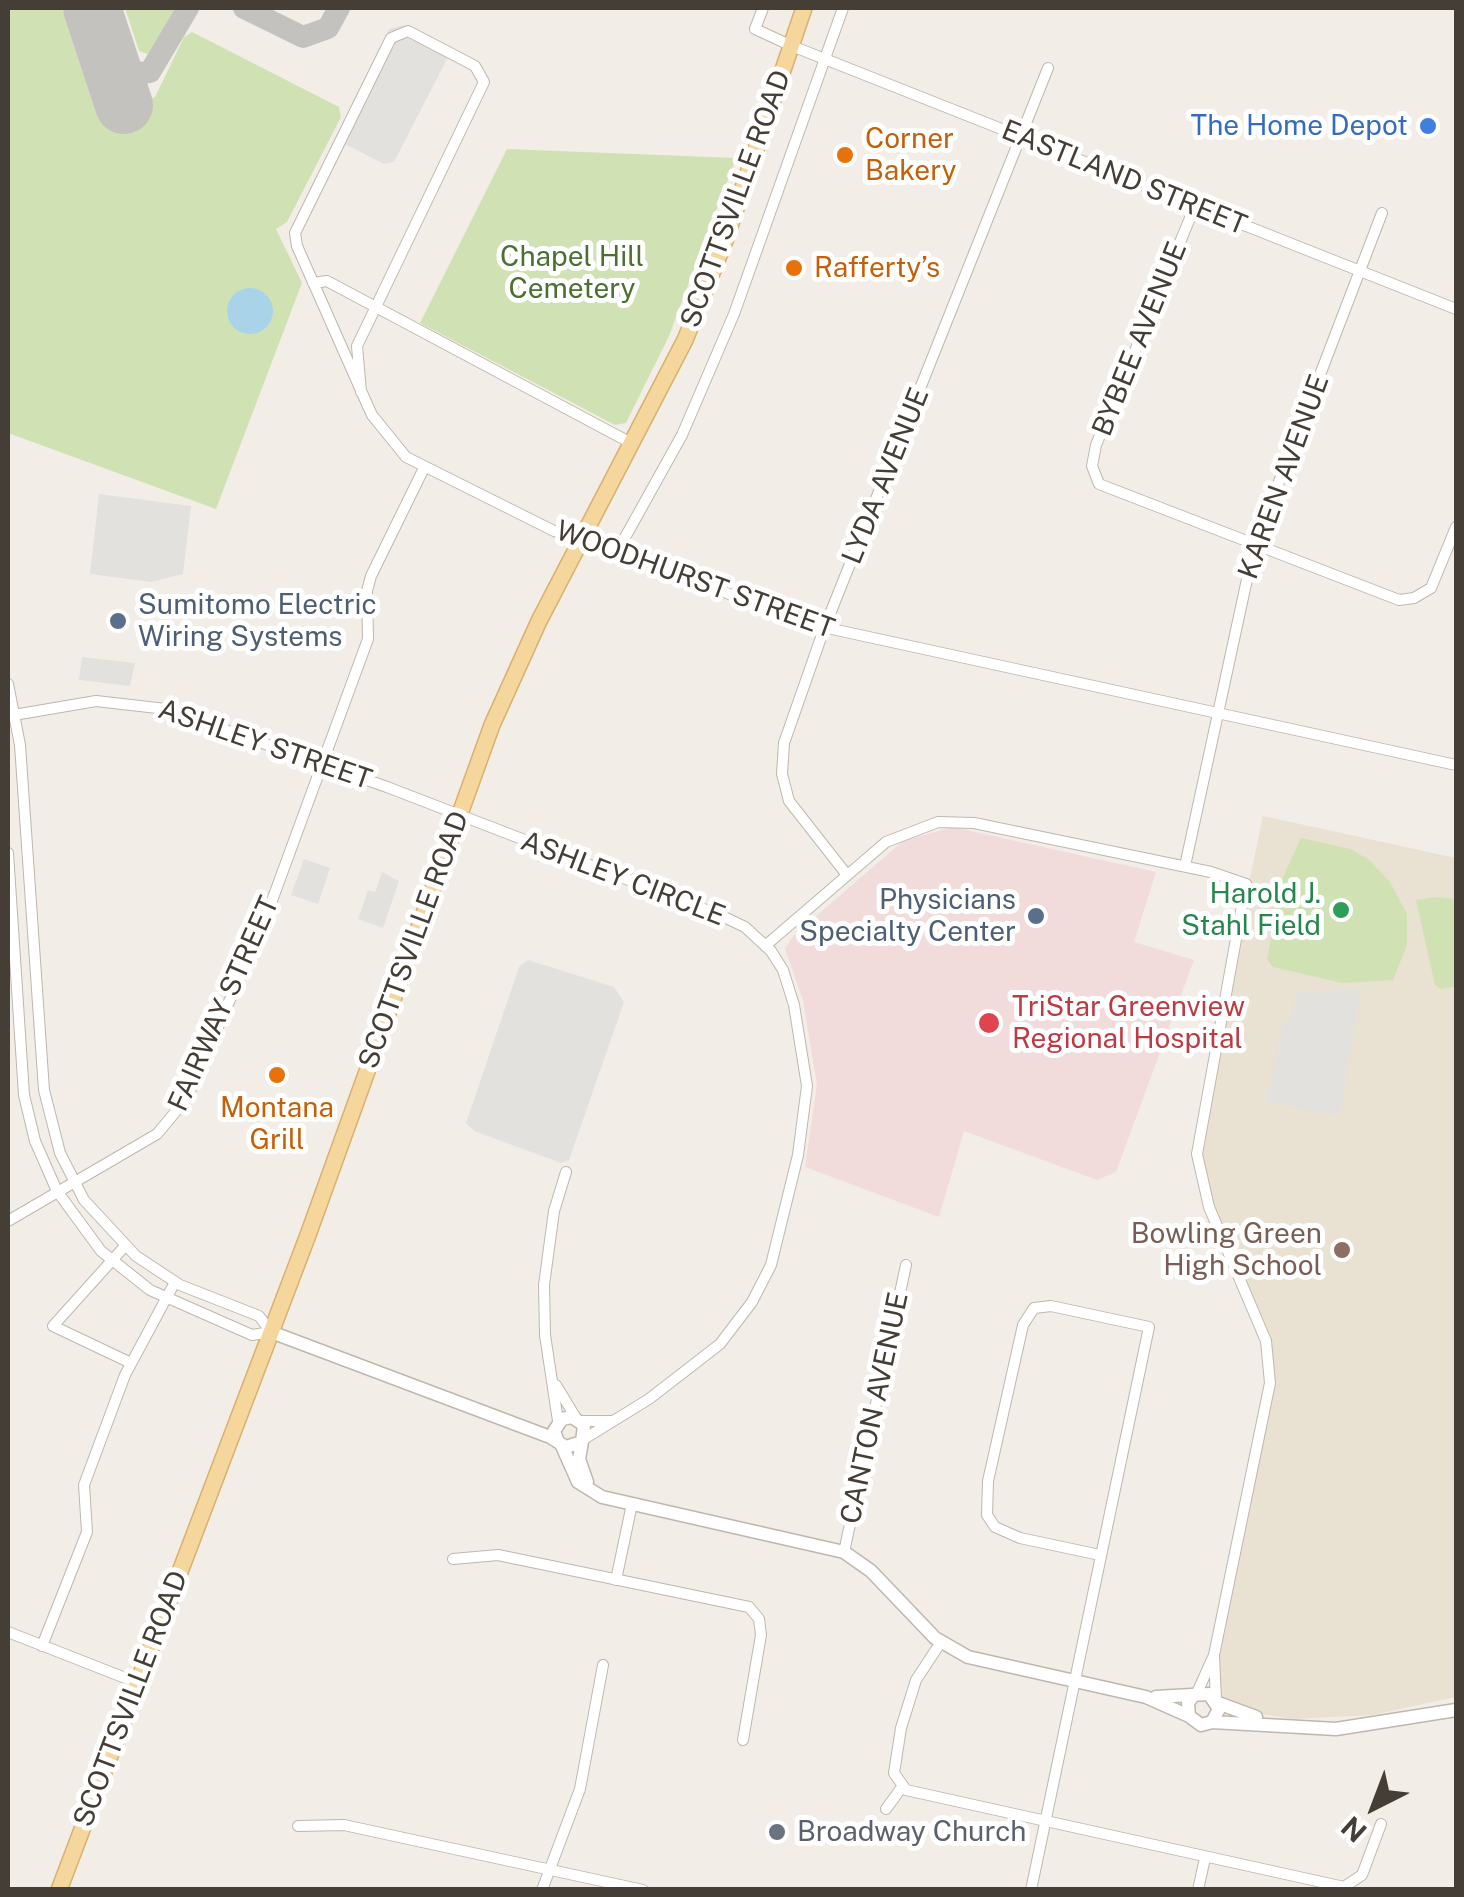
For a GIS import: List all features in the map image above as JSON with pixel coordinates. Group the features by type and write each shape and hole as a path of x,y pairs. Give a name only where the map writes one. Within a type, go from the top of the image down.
{"main road":[{"name":"SCOTTSVILLE ROAD","path":"58,1890 271,1332 458,815 512,678 633,444 714,271 804,8"}],"street":[{"name":"EASTLAND STREET","path":"763,8 755,29 792,46 1456,309"},
{"path":"618,550 682,435 722,344 828,60 843,8"},
{"name":"WOODHURST STREET","path":"374,307 484,82 475,66 408,31 392,38 296,229 297,246 362,392 390,442 424,468 581,540 618,550 824,630 1456,765"},
{"name":"LYDA AVENUE","path":"847,875 799,819 782,774 788,730 824,630 1048,68"},
{"name":"BYBEE AVENUE","path":"1195,206 1118,387 1092,466 1105,489 1254,547"},
{"name":"KAREN AVENUE","path":"1185,866 1254,547 1382,213"},
{"path":"313,283 327,281 633,444"},
{"path":"362,392 357,346 374,307"},
{"name":"FAIRWAY STREET","path":"8,1221 158,1134 187,1098 266,917 368,638 367,588 424,468"},
{"path":"1254,547 1377,594 1405,600 1431,588 1456,527"},
{"path":"8,684 44,1090 54,1137 74,1182 125,1246 175,1282 259,1316 271,1332"},
{"name":"ASHLEY STREET","path":"12,715 83,702 134,702 198,719 458,815"},
{"name":"ASHLEY CIRCLE","path":"458,815 722,916 766,946 788,981 803,1044 807,1086 798,1155 771,1264 752,1302 720,1344 583,1441"},
{"path":"766,946 903,832 950,821 1185,866 1246,884 1197,1154 1209,1207 1266,1341 1270,1383 1214,1654 1187,1708 1189,1716"},
{"path":"8,854 24,1095 35,1140 57,1192 80,1227 112,1262 166,1299 252,1335 271,1332 560,1444 575,1447 583,1441"},
{"path":"566,1172 554,1212 544,1285 545,1336 555,1384 560,1444 578,1482 594,1493 844,1552 872,1570 941,1642 968,1657 1146,1697 1202,1725 1212,1722 1336,1728 1456,1710"},
{"path":"125,1246 53,1326 131,1364"},
{"name":"CANTON AVENUE","path":"844,1552 906,1265"},
{"path":"42,1646 87,1532 84,1485 131,1364 175,1282"},
{"path":"1031,1890 1150,1326 1051,1306 1034,1308 1022,1325 988,1482 987,1515 1000,1531 1100,1556"},
{"path":"555,1384 579,1419 583,1441 580,1469 594,1493"},
{"path":"518,1427 579,1419 614,1421"},
{"path":"616,1580 632,1504"},
{"path":"453,1558 498,1555 740,1604 758,1615 761,1635 743,1740"},
{"path":"8,1632 138,1682"},
{"path":"902,1786 895,1762 906,1708 916,1680 941,1642"},
{"path":"1212,1722 1217,1702 1214,1654"},
{"path":"542,1890 546,1870 580,1789 603,1665"},
{"path":"1146,1697 1204,1693 1243,1715 1315,1721 1374,1717 1456,1701"},
{"path":"886,1809 902,1786"},
{"path":"902,1786 1205,1858 1352,1886 1362,1875 1381,1824"},
{"path":"298,1826 344,1826 643,1890"},
{"path":"1198,1890 1205,1858"}],"shaded area":[{"path":"404,25 447,49 448,57 394,162 384,164 335,139 389,29"},
{"path":"99,494 191,506 183,574 151,582 90,574"},
{"path":"82,657 135,663 130,686 79,680"},
{"name":"Bowling Green High School","path":"1263,816 1456,858 1456,1697 1372,1715 1293,1719 1231,1709 1221,1702 1217,1672 1270,1388 1269,1354 1198,1168 1211,1063"},
{"name":"TriStar Greenview Regional Hospital","path":"953,827 1156,872 1134,942 1194,960 1116,1172 1097,1180 964,1131 939,1217 805,1167 817,1085 803,1000 785,949 793,936 903,841"},
{"path":"304,859 330,868 318,904 291,895"},
{"path":"382,872 399,881 383,928 358,919 368,890 375,892"},
{"path":"528,960 614,987 624,1002 569,1160 561,1163 474,1131 466,1123 519,967"},
{"path":"1361,989 1339,1117 1267,1101 1284,1020 1291,1021 1297,992"}],"green space":[{"path":"8,8 62,8 97,115 155,97 184,37 192,32 339,107 341,117 287,222 276,229 302,283 216,509 8,433"},
{"path":"125,8 179,8 153,56 139,51"},
{"name":"Chapel Hill Cemetery","path":"507,149 736,158 669,336 626,423 615,425 420,323"},
{"name":"Harold J. Stahl Field","path":"1301,838 1350,849 1368,859 1390,882 1407,914 1407,945 1393,980 1342,983 1273,967 1267,959 1277,906 1274,897"},
{"path":"1456,899 1456,986 1441,989 1435,985 1416,900"}],"water":[{"path":"250,288 266,295 273,311 266,327 250,334 234,327 227,311 234,295"}],"taxiway":[{"path":"106,53 116,69 125,74 150,72 188,8"},
{"path":"244,8 303,37 328,28 339,8"}],"runway":[{"path":"92,8 124,105"}],"place":[{"name":"The Home Depot","path":"1428,126"},
{"name":"Corner Bakery","path":"845,155"},
{"name":"Rafferty’s","path":"794,268"},
{"name":"Sumitomo Electric Wiring Systems","path":"118,621"},
{"name":"Harold J. Stahl Field","path":"1341,910"},
{"name":"Physicians Specialty Center","path":"1036,916"},
{"name":"TriStar Greenview Regional Hospital","path":"989,1023"},
{"name":"Montana Grill","path":"277,1075"},
{"name":"Bowling Green High School","path":"1342,1250"},
{"name":"Broadway Church","path":"777,1832"}]}
